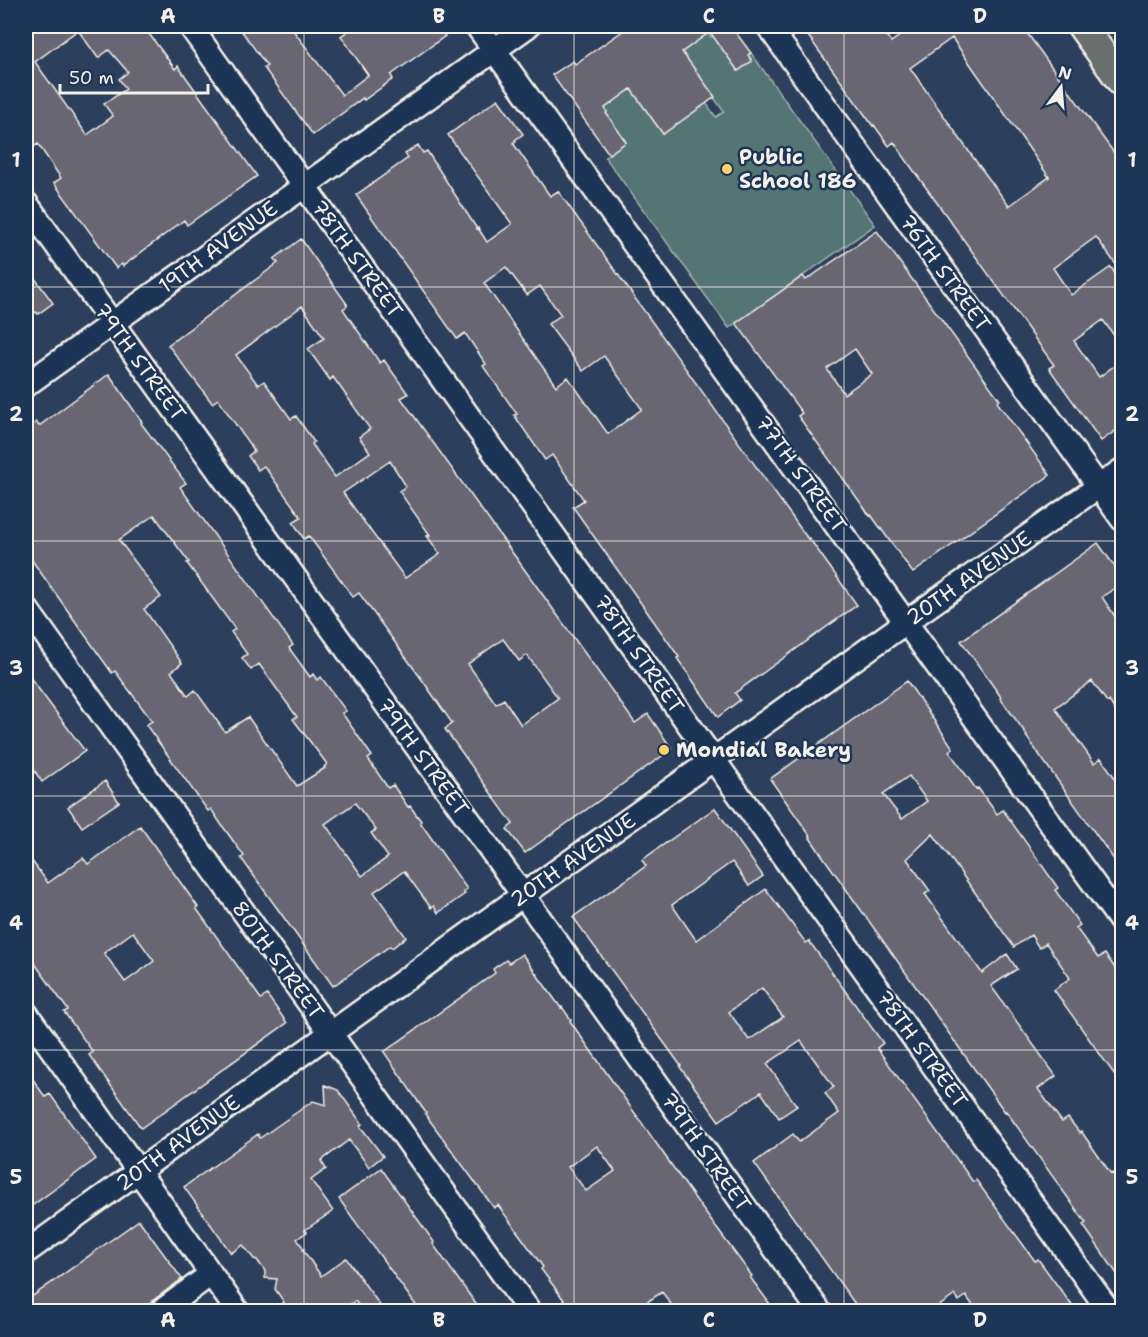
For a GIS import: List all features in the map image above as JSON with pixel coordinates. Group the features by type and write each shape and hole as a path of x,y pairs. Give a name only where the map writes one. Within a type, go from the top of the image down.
{"main road":[{"path":"1082,26 1122,82"}],"street":[{"name":"78TH STREET","path":"190,26 1110,1311"},
{"name":"77TH STREET","path":"477,26 1122,922"},
{"name":"19TH AVENUE","path":"26,385 528,26"},
{"name":"76TH STREET","path":"768,26 1122,519"},
{"name":"79TH STREET","path":"26,203 820,1311"},
{"name":"20TH AVENUE","path":"26,1252 907,621 1122,470"},
{"name":"80TH STREET","path":"26,608 530,1311"},
{"path":"26,1013 238,1311"},
{"path":"160,1311 211,1274"}],"green space":[{"name":"Public School 186","path":"708,33 711,37 713,36 738,71 752,61 748,55 751,53 875,225 729,328 605,157 626,142 605,108 631,89 663,134 706,103 716,117 724,112 682,52"}],"building":[{"path":"26,26 138,26 144,33 147,31 175,69 178,66 257,176 187,225 184,220 123,266 122,264 116,268 54,183 61,178 38,144 33,147 26,137","holes":["78,30 98,58 109,50 128,72 119,79 126,89 104,104 113,116 87,135 35,62"]},
{"path":"238,26 290,26 342,95 368,75 341,36 355,26 438,26 445,36 391,75 393,79 313,135 264,68 267,66"},
{"path":"630,26 731,26 751,53 748,55 752,61 738,71 710,32 682,52 715,97 663,134 631,89 605,108 626,142 609,154 552,75 573,61 575,64"},
{"path":"801,26 879,26 891,42 914,26 1022,26 1122,164 1122,273 1096,237 1053,268 1071,295 1111,267 1122,285 1122,347 1103,320 1074,341 1099,377 1122,360 1122,426 1101,441 1049,368 1054,365 894,142 889,146","holes":["952,38 1049,177 1009,206 910,68"]},
{"path":"498,99 523,134 513,143 550,196 558,191 857,605 735,693 740,700 718,717 677,658 679,657 573,507 584,500 552,455 545,460 514,415 517,414 483,366 486,364 465,333 457,339 356,195 408,158 405,154 418,145 423,153 427,151 487,242 512,224 448,135","holes":["506,267 527,295 540,286 561,315 548,324 583,371 604,356 642,409 608,434 568,377 556,386 484,283"]},
{"path":"877,231 1000,400 997,402 1050,475 913,573 798,416 802,413 736,323 803,276 806,280","holes":["855,349 872,374 844,394 827,369"]},
{"path":"301,239 347,304 343,309 380,363 384,360 408,394 401,398 635,723 648,714 672,749 525,853 507,829 513,824 445,729 452,723 423,681 359,593 353,597 309,536 304,539 293,522 301,517 264,466 258,470 248,456 254,451 218,399 212,403 168,345 278,263 274,259","holes":["302,306 324,338 308,349 330,380 333,377 370,429 359,437 370,452 335,477 296,416 291,419 264,381 258,385 236,355","390,461 406,486 399,491 430,535 427,536 440,554 405,578 343,493","503,639 519,661 527,655 558,698 521,725 504,699 496,704 468,664"]},
{"path":"26,266 53,303 38,314 36,312 26,319"},
{"path":"109,374 141,423 186,483 180,487 293,645 289,648 310,677 313,674 317,680 321,677 346,711 342,713 372,756 368,759 388,788 393,785 421,821 467,889 463,892 465,894 438,913 434,906 431,908 404,871 374,892 406,937 333,986 241,858 244,856 211,809 208,811 146,725 152,721 115,671 112,673 26,552 26,430 36,422 39,426","holes":["154,515 235,629 231,632 247,654 242,658 251,670 259,664 297,717 293,719 327,764 325,768 297,786 248,717 225,732 195,690 188,696 171,672 182,663 144,609 161,597 119,540","355,803 376,830 371,833 388,857 362,876 325,824"]},
{"path":"1098,543 1122,577 1122,583 1102,597 1122,627 1122,721 1092,681 1055,708 1094,763 1101,758 1122,788 1122,871 961,641"},
{"path":"26,672 85,751 42,782 26,758"},
{"path":"907,681 953,748 949,751 976,789 978,788 997,814 1003,810 1058,888 1055,890 1080,925 1076,928 1098,958 1105,954 1122,978 1122,1085 1054,990 1070,978 1046,943 1039,948 1031,935 1014,947 933,834 907,859 930,891 925,894 982,973 1007,954 1017,969 991,986 1056,1076 1038,1089 1062,1122 1068,1118 1080,1133 1081,1131 1122,1188 1122,1281 1083,1225 1086,1223 846,889 770,779","holes":["909,776 927,801 902,819 883,794"]},
{"path":"105,781 119,802 82,827 68,807"},
{"path":"715,808 763,876 749,886 732,862 672,905 696,940 766,889 806,943 809,941 883,1043 877,1048 973,1182 976,1180 1035,1261 1038,1259 1076,1311 977,1311 966,1296 959,1301 955,1295 932,1311 860,1311 754,1163 793,1134 799,1142 839,1113 825,1093 834,1087 801,1041 767,1064 797,1106 779,1118 761,1092 719,1121 573,917 646,866 642,860","holes":["762,988 783,1017 749,1040 729,1012"]},
{"path":"140,826 261,999 267,995 287,1023 141,1128 89,1055 93,1052 64,1012 68,1010 26,951 26,853 48,883 83,858 88,864","holes":["133,932 154,961 125,982 104,953"]},
{"path":"522,954 562,1007 775,1311 676,1311 662,1292 633,1311 572,1311 498,1205 494,1208 425,1114 384,1052 495,973 493,969 506,960 509,963","holes":["597,1146 615,1171 586,1191 568,1167"]},
{"path":"26,1069 45,1097 50,1094 96,1159 26,1210"},
{"path":"325,1085 338,1090 362,1124 360,1126 383,1156 369,1167 349,1140 321,1161 326,1169 311,1180 333,1211 305,1230 307,1232 297,1239 321,1276 346,1258 384,1311 363,1311 355,1301 340,1311 271,1311 284,1302 275,1289 277,1279 265,1278 265,1271 243,1245 231,1253 184,1187 258,1134 260,1138 313,1101 326,1105"},
{"path":"381,1168 481,1311 420,1311 339,1199"},
{"path":"139,1220 182,1279 152,1301 147,1311 26,1311 26,1301"}],"place":[{"name":"Public School 186","path":"727,169"},
{"name":"Mondial Bakery","path":"664,750"}]}
